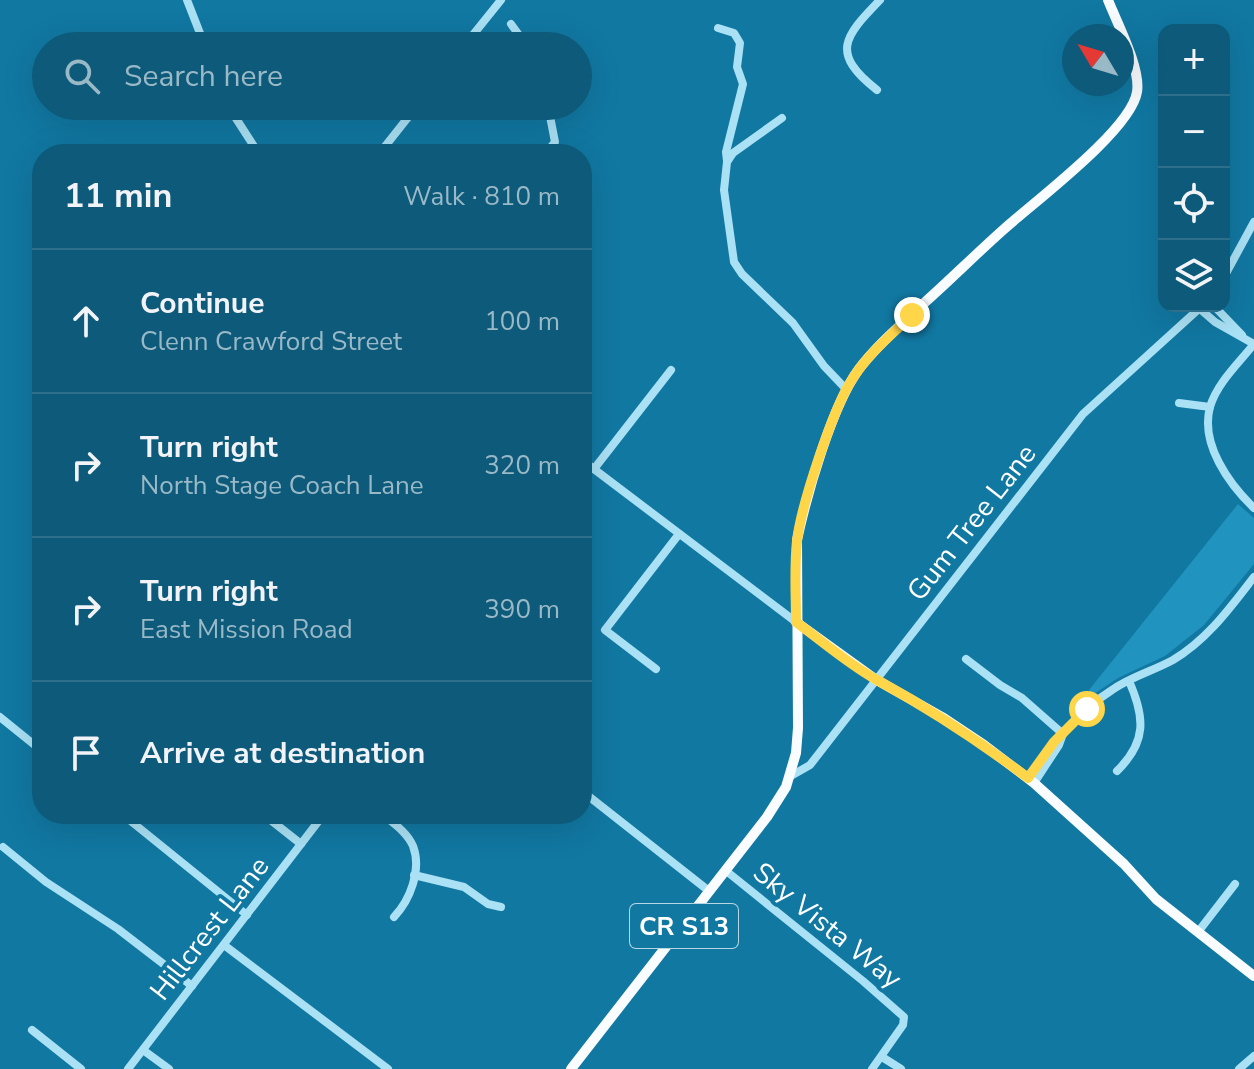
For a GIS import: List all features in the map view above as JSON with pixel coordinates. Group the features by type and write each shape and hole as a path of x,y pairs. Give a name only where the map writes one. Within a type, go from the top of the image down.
{"main road":[{"name":"CR S13","path":"571,1069 767,817 786,787 796,753 798,728 796,552 803,513 846,389 866,361 895,331 1087,156 1130,111 1137,94 1136,73 1108,0"},
{"path":"796,622 875,679 942,717 1031,781 1124,864 1156,899 1254,976"},
{"path":"797,654 803,642 813,634"}],"street":[{"path":"187,0 200,32"},
{"path":"475,32 501,0"},
{"path":"877,90 853,68 847,47 849,36 880,0"},
{"path":"511,24 517,32"},
{"path":"718,28 734,33 740,43 737,67 743,84 726,152 724,190 734,262 742,274 793,323 824,366 846,389"},
{"path":"727,162 733,153 782,118"},
{"path":"237,120 253,144"},
{"path":"387,144 406,120"},
{"path":"551,120 553,144"},
{"path":"1230,266 1254,222"},
{"name":"Gum Tree Lane","path":"789,777 810,765 1083,414 1195,312"},
{"path":"1206,312 1215,322 1254,344 1219,388 1210,407 1209,424 1214,449 1227,477 1254,508"},
{"path":"1220,312 1242,336"},
{"path":"592,462 671,370"},
{"path":"1179,403 1210,407"},
{"path":"592,467 796,622"},
{"path":"656,669 605,630 679,534"},
{"path":"1031,781 1059,745 1063,734 1087,709 1113,689 1174,660 1204,637 1254,577"},
{"path":"966,659 1022,698 1063,734"},
{"path":"1117,771 1130,758 1140,739 1141,715 1129,681"},
{"path":"0,717 32,743"},
{"path":"592,798 709,891"},
{"path":"134,824 247,915"},
{"path":"276,824 301,844"},
{"name":"Hillcrest Lane","path":"128,1069 316,824"},
{"path":"394,824 413,846 414,875 404,906 394,917"},
{"path":"3,847 46,882 118,929 192,986"},
{"name":"Sky Vista Way","path":"725,870 904,1017 903,1025 872,1069"},
{"path":"414,875 464,887 488,904 501,907"},
{"path":"1198,932 1235,884"},
{"path":"224,945 388,1069"},
{"path":"32,1030 81,1069"},
{"path":"143,1050 169,1069"},
{"path":"1239,1069 1254,1056"},
{"path":"882,1057 901,1069"}],"shaded area":[{"path":"1238,504 1254,518 1254,564 1204,625 1165,656 1118,678 1094,694 1089,690"}],"route":[{"path":"912,315 872,354 844,393 803,513 797,540 796,622 875,679 942,717 1028,778 1054,742 1087,709"}]}
